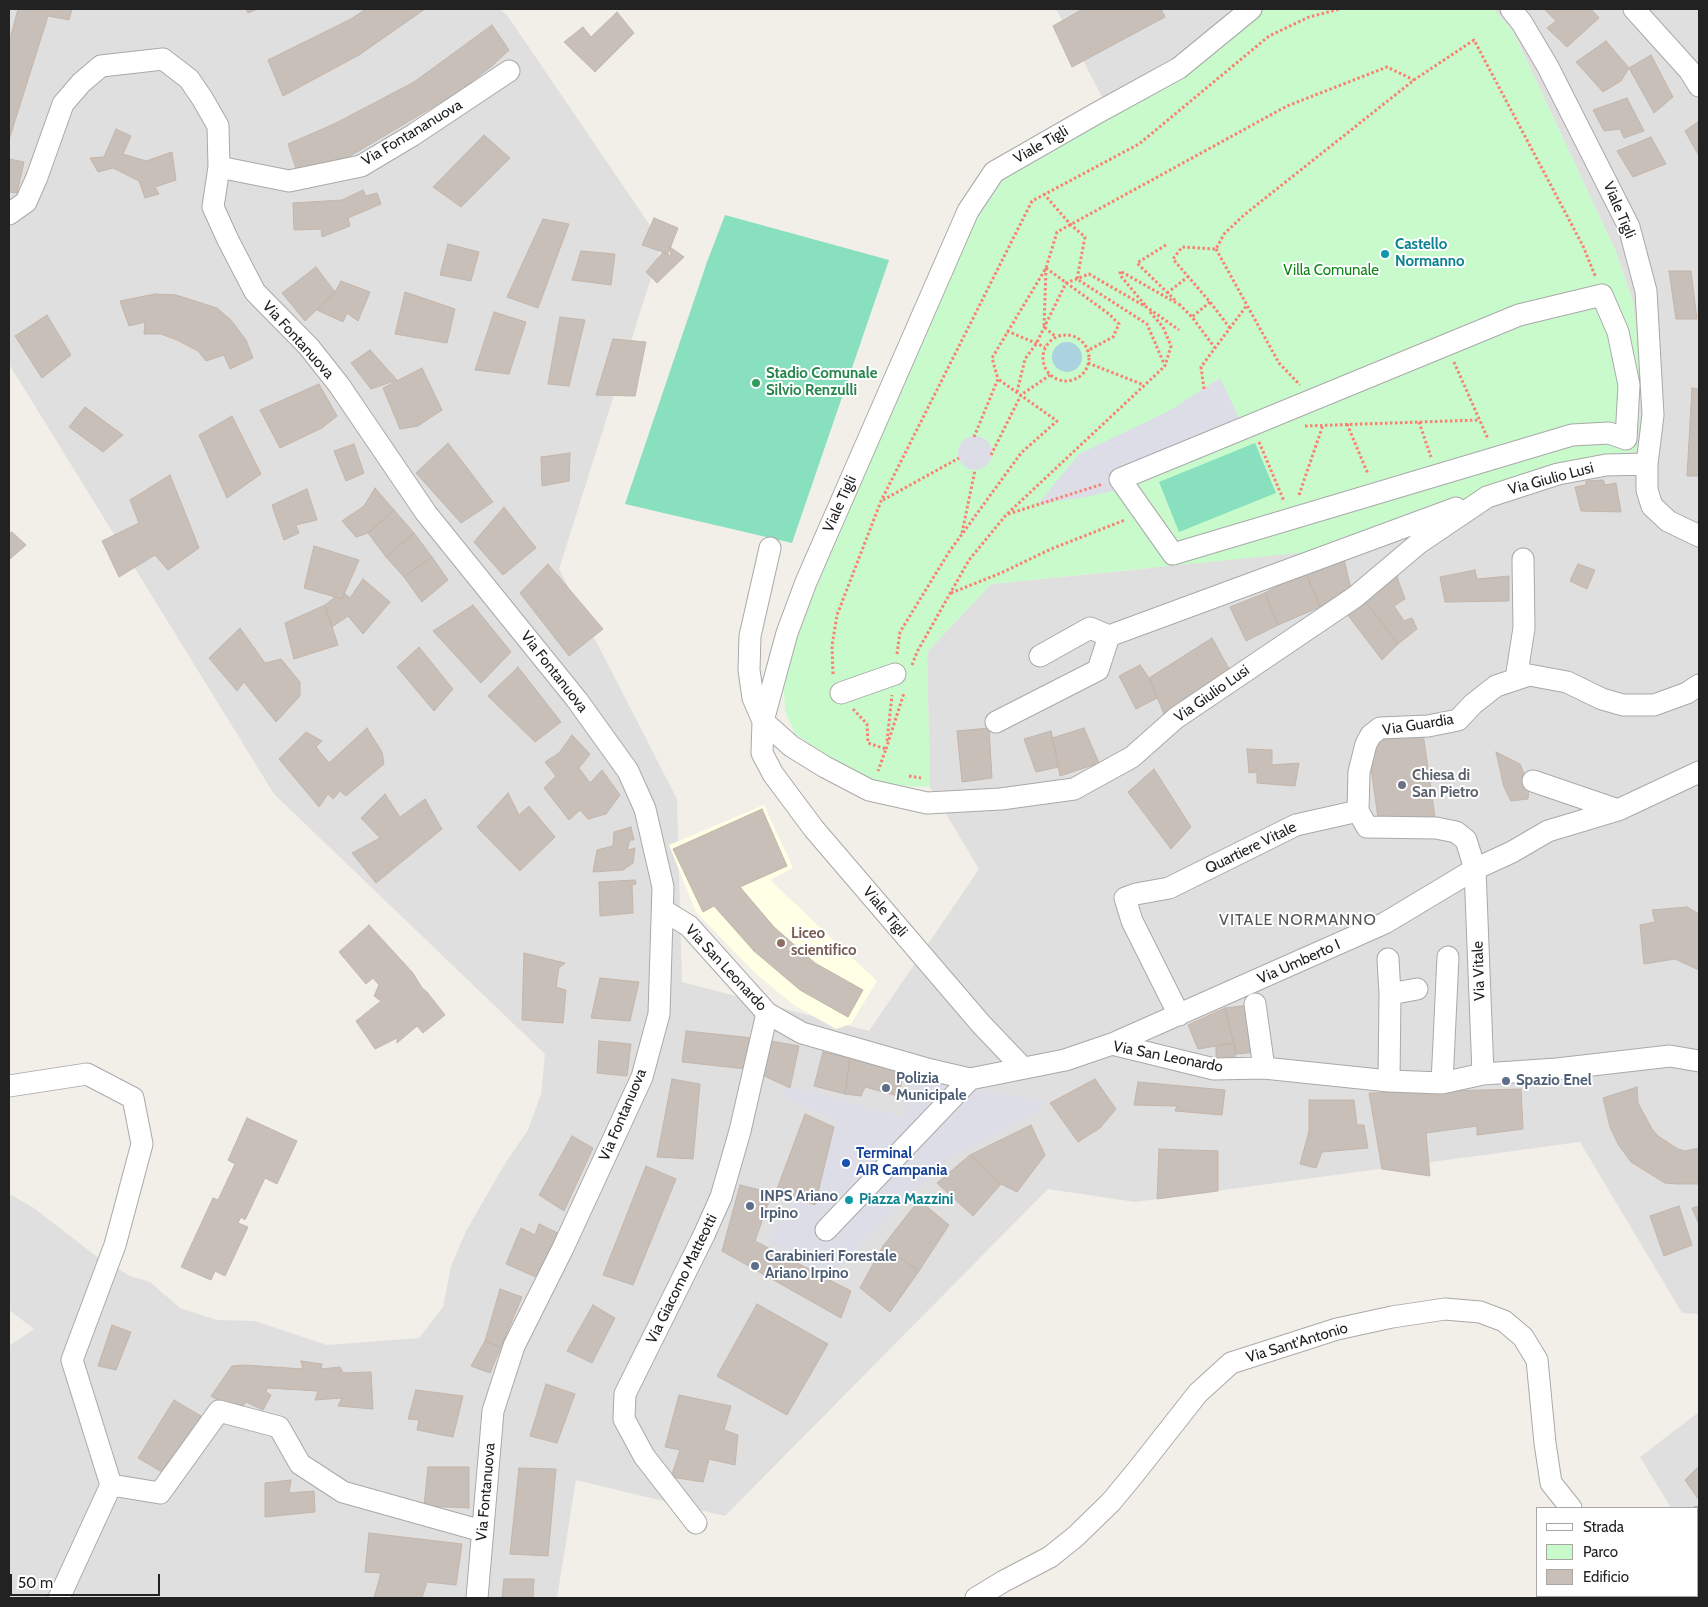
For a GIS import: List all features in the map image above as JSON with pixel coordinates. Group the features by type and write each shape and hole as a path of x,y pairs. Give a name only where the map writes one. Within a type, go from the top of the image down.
{"street":[{"name":"Viale Tigli","path":"1022,1067 980,1024 814,829 773,774 762,753 763,721 787,633 806,582 968,211 994,172 1178,68 1252,9"},
{"name":"Viale Tigli","path":"1511,9 1522,23 1548,67 1629,227 1647,301 1653,415 1647,464 1647,490 1652,506 1668,521 1699,536"},
{"path":"1634,9 1689,70 1699,86"},
{"name":"Via Fontanuova","path":"9,214 26,202 63,104 81,83 101,66 163,59 189,79 218,126 218,167 213,207 255,292 309,348 339,385 426,513 577,700 628,771 645,809 663,887 659,1014 642,1077 563,1248 514,1346 493,1411 477,1598"},
{"name":"Via Fontananuova","path":"218,167 289,181 361,166 414,135 509,70"},
{"path":"1602,295 1618,332 1629,385 1626,440 1609,433 1572,435 1173,554 1120,479 1447,345 1518,315 1602,295"},
{"name":"Via Giulio Lusi","path":"763,721 792,746 825,767 869,790 926,803 1001,800 1074,789 1132,757 1176,718 1355,597 1419,544 1487,497 1568,472 1606,465 1647,464"},
{"path":"1040,656 1090,628 1109,636 1487,497"},
{"path":"763,721 753,698 749,670 750,636 770,548"},
{"path":"1516,679 1524,628 1523,560"},
{"path":"996,722 1098,670 1109,636"},
{"name":"Via Guardia","path":"1358,811 1359,772 1366,744 1371,735 1380,728 1428,726 1458,720 1473,704 1496,686 1530,675 1567,682 1602,700 1623,705 1654,705 1687,693 1699,685"},
{"path":"841,693 904,677"},
{"name":"Via Umberto I","path":"1112,1044 1386,923 1475,869 1512,852 1548,831 1618,810 1699,772"},
{"path":"1533,781 1618,810"},
{"path":"1358,811 1367,827 1436,828 1456,832 1466,840 1475,869"},
{"name":"Quartiere Vitale","path":"1179,1015 1132,922 1125,898 1169,888 1296,825 1358,811"},
{"name":"Via Vitale","path":"1475,869 1483,1074"},
{"name":"Via San Leonardo","path":"663,910 689,926 767,1013 802,1033 931,1070 970,1079 1022,1067 1065,1060 1112,1044 1214,1070 1264,1068 1389,1081 1442,1082 1483,1074 1557,1069 1670,1056 1699,1061"},
{"path":"1442,1082 1448,958"},
{"path":"1388,959 1390,994 1389,1081"},
{"path":"1390,994 1417,989"},
{"path":"1255,1004 1264,1068"},
{"name":"Via Giacomo Matteotti","path":"696,1523 644,1456 624,1419 625,1394 721,1197 740,1132 767,1013"},
{"path":"9,1086 87,1074 133,1098 142,1144 115,1245 72,1360 111,1485 59,1598"},
{"path":"826,1230 970,1079"},
{"name":"Via Sant'Antonio","path":"976,1598 1050,1557 1075,1537 1111,1502 1136,1473 1198,1393 1231,1364 1337,1329 1445,1309 1480,1312 1504,1321 1523,1337 1537,1360 1551,1483 1570,1507"},
{"path":"111,1485 160,1492 219,1411 279,1427 300,1464 343,1492 482,1531"}],"path":[{"path":"886,749 868,743 868,724 846,702 833,677 832,646 838,614 881,501 1032,201 1139,144 1269,36 1309,17 1340,9"},
{"path":"1216,249 1224,234 1244,215 1414,80 1474,40 1583,246 1602,295"},
{"path":"974,436 998,379 992,358 1046,268 1057,232 1287,106 1387,67 1414,80"},
{"path":"1044,194 1070,224 1085,237 1077,279"},
{"path":"1166,245 1137,263 1192,317 1215,348"},
{"path":"1216,249 1182,247 1173,259 1189,276 1230,328"},
{"path":"1216,249 1279,363 1314,399"},
{"path":"1046,268 1109,314 1119,324 1113,337 1087,351"},
{"path":"1044,327 1046,268"},
{"path":"887,773 878,772 886,749 904,677 969,560 1006,515 1165,366 1171,346 1163,327 1120,275 1120,271 1180,305"},
{"path":"992,455 1019,393 1025,359 1036,344 1066,283 1089,274 1148,308 1179,330"},
{"path":"1167,293 1189,276"},
{"path":"1077,279 1147,324 1165,366"},
{"path":"1192,317 1210,302"},
{"path":"1204,389 1201,367 1246,305"},
{"path":"1044,327 1056,337"},
{"path":"1007,332 1045,347"},
{"path":"1069,335 1076,338 1082,342 1087,351 1088,363 1085,370 1074,380 1058,380 1050,375 1043,364 1042,356 1045,347 1048,342 1056,337 1069,335"},
{"path":"1447,345 1496,458"},
{"path":"1088,363 1144,385"},
{"path":"1019,393 1050,375"},
{"path":"886,749 904,677 900,632 949,552 1022,453 1057,422 998,379"},
{"path":"1303,426 1479,420"},
{"path":"1420,422 1437,476"},
{"path":"1347,424 1376,494"},
{"path":"1291,519 1323,425"},
{"path":"1244,428 1254,428 1291,519"},
{"path":"881,501 959,458"},
{"path":"962,535 975,470"},
{"path":"1006,515 1120,479"},
{"path":"950,594 1000,573 1051,548 1144,513"},
{"path":"904,775 921,778"}],"shaded area":[{"path":"9,9 500,9 507,15 662,243 559,569 677,799 682,982 869,1031 979,869 930,787 927,652 991,584 1151,568 1642,378 1633,302 1616,252 1514,33 1494,9 1699,9 1699,1314 1682,1313 1580,1142 1135,1202 1048,1189 725,1516 576,1480 557,1598 9,1598 9,1346 34,1329 9,1310 9,1194 34,1208 96,1256 130,1276 150,1282 180,1308 217,1320 255,1321 327,1345 419,1338 443,1307 451,1266 466,1231 506,1162 528,1130 541,1094 545,1054 274,794 9,364"},
{"path":"1056,9 1243,9 1110,112"},
{"path":"1220,378 1244,428 1129,487 1086,497 1038,504 1079,454 1169,411"},
{"path":"975,436 987,441 992,453 987,465 975,470 963,465 958,453 963,441"},
{"name":"Liceo scientifico","path":"764,805 793,868 770,880 877,981 851,1024 836,1029 794,1005 756,974 696,912 669,845"},
{"name":"Piazza Mazzini","path":"911,1077 1042,1102 1034,1114 949,1158 827,1277 768,1242 837,1121 784,1097 786,1086 904,1117"},
{"path":"1699,1412 1699,1556 1698,1507 1670,1507 1640,1457"}],"green space":[{"name":"Villa Comunale","path":"1243,9 1494,9 1514,33 1616,252 1633,302 1642,378 1637,451 1554,467 1337,549 991,584 927,652 930,787 883,785 847,768 795,734 785,711 784,689 791,649 982,184 1110,112"},
{"name":"Stadio Comunale Silvio Renzulli","path":"725,215 889,260 792,543 625,504 707,262"},
{"path":"1255,443 1276,493 1179,532 1159,482"}],"water":[{"path":"1067,342 1078,346 1082,357 1078,368 1067,372 1056,368 1052,357 1056,346"}],"building":[{"path":"18,9 72,9 69,20 48,16 9,140 9,43"},
{"path":"246,9 258,9 248,13"},
{"path":"366,9 425,9 359,55 283,96 268,60 351,19"},
{"path":"1083,9 1161,9 1165,17 1072,67 1053,26"},
{"path":"1544,9 1591,9 1599,18 1567,47 1547,28 1556,21"},
{"path":"617,12 634,33 595,72 564,42 583,27 591,37"},
{"path":"492,25 509,50 492,66 458,92 347,158 299,178 288,144 334,124 414,82"},
{"path":"1606,41 1629,68 1621,81 1603,92 1576,62"},
{"path":"1651,55 1673,97 1654,113 1629,68"},
{"path":"1627,98 1644,131 1624,138 1620,129 1604,131 1593,110"},
{"path":"1699,121 1699,156 1685,131"},
{"path":"116,129 131,136 123,154 146,161 172,152 176,180 155,187 159,194 145,198 139,181 113,168 98,172 90,158 104,157"},
{"path":"484,135 510,158 461,207 433,187"},
{"path":"1651,137 1666,164 1633,177 1617,151"},
{"path":"9,159 24,162 17,193 9,192"},
{"path":"363,190 366,196 377,193 381,204 348,218 350,226 322,237 321,229 294,230 293,203 342,200"},
{"path":"654,218 678,228 668,254 642,245"},
{"path":"543,219 569,224 538,308 507,297"},
{"path":"448,244 479,252 471,281 440,275"},
{"path":"670,247 684,257 657,283 646,272 663,252 671,256"},
{"path":"581,251 615,254 611,285 572,280"},
{"path":"316,267 335,292 305,321 282,293"},
{"path":"1669,271 1691,271 1697,319 1676,319"},
{"path":"341,281 370,292 358,321 347,313 343,322 317,310 335,292"},
{"path":"405,292 455,309 447,343 395,334"},
{"path":"155,294 176,295 217,308 231,320 246,340 253,358 230,369 224,355 206,361 198,351 177,340 161,334 144,334 145,322 129,326 120,301"},
{"path":"494,312 526,322 509,374 475,370"},
{"path":"47,315 71,355 42,378 15,336"},
{"path":"560,317 585,320 569,386 548,384"},
{"path":"613,339 646,342 635,396 596,395"},
{"path":"370,350 397,380 371,389 351,363"},
{"path":"422,368 442,410 418,426 400,429 383,388"},
{"path":"319,384 337,416 322,428 280,448 260,410"},
{"path":"1692,388 1699,389 1699,476 1687,476"},
{"path":"85,407 123,435 103,452 69,427"},
{"path":"232,416 261,474 227,498 199,435"},
{"path":"448,443 493,502 461,523 416,473"},
{"path":"354,444 364,473 346,481 334,451"},
{"path":"570,453 569,481 542,486 541,457"},
{"path":"170,475 199,548 168,570 155,555 119,577 102,541 139,523 130,500"},
{"path":"1603,480 1605,485 1616,483 1621,512 1581,511 1575,487 1586,485 1586,481"},
{"path":"375,488 394,510 368,533 356,537 342,521 364,506"},
{"path":"307,489 317,520 296,525 299,533 284,540 272,505"},
{"path":"504,507 536,548 503,575 474,542"},
{"path":"394,510 414,533 386,557 368,533"},
{"path":"12,532 26,545 10,559 9,533"},
{"path":"414,533 432,557 404,577 386,557"},
{"path":"314,546 359,560 342,599 304,588"},
{"path":"432,557 448,580 422,602 404,577"},
{"path":"1344,559 1351,589 1320,607 1305,571"},
{"path":"548,564 603,629 569,656 520,593"},
{"path":"1578,564 1595,570 1587,589 1570,581"},
{"path":"1475,570 1477,579 1509,576 1509,601 1445,602 1440,577"},
{"path":"1305,571 1320,607 1278,625 1265,593"},
{"path":"1397,577 1405,599 1394,606 1404,621 1412,618 1417,629 1398,644 1365,601"},
{"path":"363,579 390,602 363,634 348,616 332,627 325,605 335,597 342,599 344,593 350,598"},
{"path":"1265,593 1278,625 1246,641 1230,607"},
{"path":"1365,601 1398,644 1382,660 1347,614"},
{"path":"325,605 338,645 294,659 285,623"},
{"path":"473,605 511,652 481,683 433,631"},
{"path":"240,628 265,663 281,659 300,682 300,696 276,722 244,682 237,691 209,658"},
{"path":"1212,638 1233,676 1164,714 1149,678"},
{"path":"419,647 453,689 434,711 397,667"},
{"path":"1140,665 1149,678 1157,698 1136,709 1119,676"},
{"path":"518,667 561,722 535,742 488,696"},
{"path":"367,728 382,752 384,764 346,796 340,791 333,799 328,794 319,807 279,759 306,732 322,741 316,747 329,763"},
{"path":"989,728 992,778 962,782 957,731"},
{"path":"1084,728 1099,763 1060,776 1052,738"},
{"path":"1051,731 1059,767 1036,772 1024,739"},
{"name":"Chiesa di San Pietro","path":"1423,733 1435,817 1379,825 1369,754 1378,742 1383,739"},
{"path":"572,735 590,754 579,768 590,783 602,770 620,795 606,814 588,819 580,810 569,820 544,788 556,776 545,762 559,753"},
{"path":"1247,749 1272,750 1272,765 1299,763 1295,786 1257,783 1257,772 1249,773"},
{"path":"1496,752 1520,764 1529,785 1528,799 1511,801 1504,787"},
{"path":"1154,769 1191,827 1171,849 1128,792"},
{"path":"508,793 519,815 529,806 555,837 520,871 477,827"},
{"path":"385,794 400,817 425,799 442,829 376,883 352,853 380,838 361,818"},
{"path":"762,809 787,866 740,887 774,927 815,963 863,990 848,1017 800,990 754,951 714,906 703,912 673,849"},
{"path":"631,827 634,840 630,840 627,850 635,848 633,863 623,870 593,872 597,850 613,846 614,832"},
{"path":"635,880 636,884 632,885 633,913 600,916 599,882"},
{"path":"1687,907 1699,914 1699,970 1675,959 1644,964 1640,925 1655,922 1652,910"},
{"path":"369,925 413,973 422,988 445,1015 423,1033 417,1026 397,1043 397,1038 375,1049 356,1021 381,1001 374,996 379,985 373,978 366,984 339,952"},
{"path":"524,953 565,963 559,968 556,987 566,990 563,1023 522,1020"},
{"path":"600,978 639,982 630,1021 591,1018"},
{"path":"1250,1005 1258,1052 1236,1054 1225,1008"},
{"path":"1225,1008 1234,1043 1198,1049 1188,1025"},
{"path":"686,1031 753,1038 746,1069 682,1062"},
{"path":"765,1040 799,1046 790,1088 760,1074"},
{"path":"599,1041 631,1044 627,1076 597,1073"},
{"path":"1234,1043 1236,1054 1233,1061 1216,1060 1216,1046"},
{"path":"823,1052 850,1058 845,1094 814,1086"},
{"path":"850,1058 905,1069 898,1096 865,1087 861,1096 845,1094"},
{"path":"672,1079 700,1084 693,1159 657,1157"},
{"path":"1095,1079 1116,1109 1100,1128 1078,1142 1050,1103"},
{"path":"1138,1082 1225,1090 1222,1115 1175,1111 1177,1106 1134,1105"},
{"path":"1637,1087 1638,1103 1652,1129 1658,1136 1678,1149 1685,1151 1699,1148 1699,1184 1665,1183 1631,1162 1618,1144 1610,1127 1603,1098"},
{"path":"1521,1089 1523,1129 1477,1135 1477,1126 1426,1133 1430,1176 1382,1169 1369,1093"},
{"path":"1309,1100 1354,1100 1357,1125 1364,1125 1368,1148 1322,1152 1316,1168 1300,1164 1309,1131"},
{"path":"805,1114 834,1127 815,1205 777,1189"},
{"path":"247,1118 297,1141 277,1184 265,1178 245,1220 241,1217 238,1223 248,1227 225,1276 215,1271 211,1280 181,1267 213,1198 218,1200 235,1164 228,1160"},
{"path":"1031,1125 1045,1155 1017,1192 1001,1184 970,1155"},
{"path":"572,1136 593,1148 564,1211 539,1195"},
{"path":"1159,1149 1218,1151 1218,1191 1157,1199"},
{"path":"970,1155 1001,1184 973,1216 937,1183"},
{"path":"646,1166 676,1179 633,1285 603,1275"},
{"path":"740,1185 772,1193 755,1241 851,1291 841,1318 722,1251"},
{"path":"919,1200 949,1225 919,1271 883,1246"},
{"path":"1679,1206 1692,1245 1664,1256 1650,1216"},
{"path":"1699,1206 1699,1224 1692,1208"},
{"path":"539,1224 558,1233 538,1278 506,1264 521,1228 535,1235"},
{"path":"883,1246 919,1271 890,1312 860,1288"},
{"path":"500,1289 522,1297 501,1347 485,1341"},
{"path":"757,1304 828,1344 787,1415 717,1376"},
{"path":"593,1305 615,1318 592,1363 567,1351"},
{"path":"112,1325 131,1332 116,1370 98,1366"},
{"path":"485,1341 501,1347 490,1373 471,1366"},
{"path":"301,1361 322,1364 321,1369 340,1367 343,1373 371,1372 373,1409 338,1406 342,1398 315,1400 318,1391 267,1388 266,1392 271,1395 263,1410 246,1402 238,1412 211,1396 232,1366 245,1365 303,1369"},
{"path":"546,1384 575,1394 557,1443 530,1436"},
{"path":"416,1390 463,1396 453,1437 417,1430 419,1420 408,1419"},
{"path":"679,1395 731,1406 724,1430 738,1435 735,1465 709,1459 703,1482 671,1477 680,1450 665,1447"},
{"path":"174,1400 201,1416 167,1475 138,1458"},
{"path":"1699,1466 1699,1500 1685,1480"},
{"path":"428,1467 469,1467 469,1508 424,1506"},
{"path":"519,1468 556,1469 548,1556 510,1554"},
{"path":"291,1480 289,1493 314,1491 315,1512 265,1517 265,1483"},
{"path":"369,1533 462,1544 456,1585 427,1582 422,1598 374,1598 381,1573 365,1572"},
{"path":"1699,1543 1699,1578 1698,1576"},
{"path":"504,1579 534,1579 533,1598 502,1598"},
{"path":"1607,1597 1633,1597 1633,1598"}],"place":[{"name":"Castello Normanno","path":"1385,254"},
{"name":"Stadio Comunale Silvio Renzulli","path":"756,383"},
{"name":"Chiesa di San Pietro","path":"1402,785"},
{"name":"Liceo scientifico","path":"781,943"},
{"name":"Spazio Enel","path":"1506,1081"},
{"name":"Polizia Municipale","path":"886,1088"},
{"name":"Terminal AIR Campania","path":"846,1163"},
{"name":"Piazza Mazzini","path":"849,1200"},
{"name":"INPS Ariano Irpino","path":"750,1206"},
{"name":"Carabinieri Forestale Ariano Irpino","path":"755,1266"}],"district":[{"name":"VITALE NORMANNO","path":"1298,920"}]}
